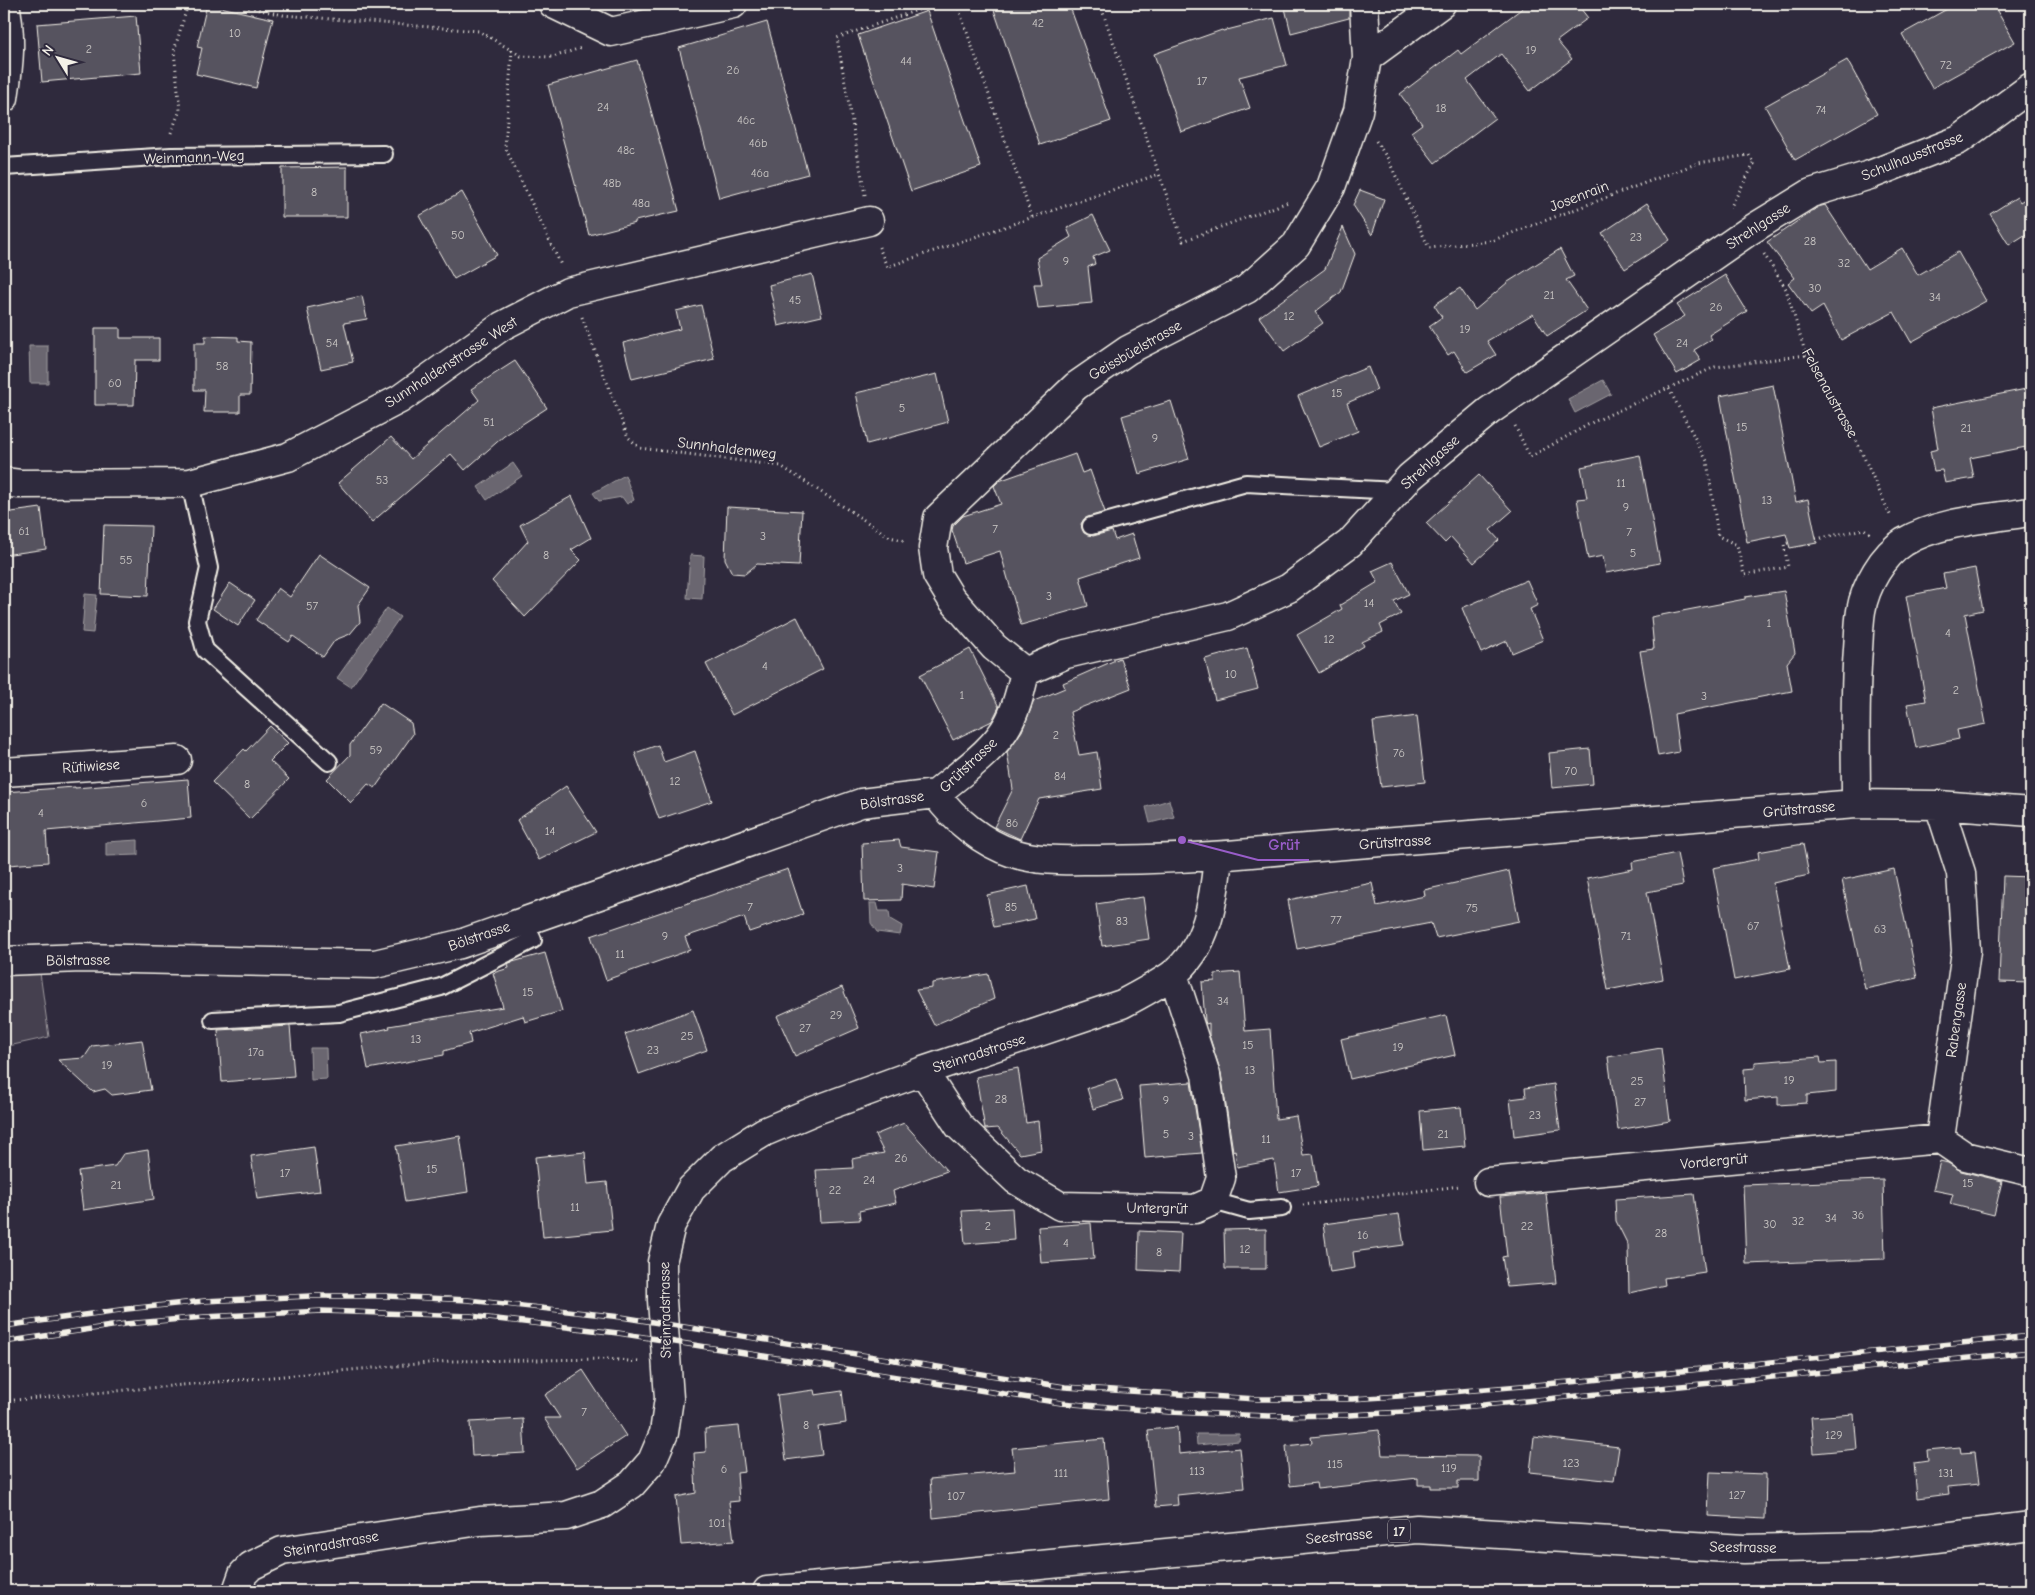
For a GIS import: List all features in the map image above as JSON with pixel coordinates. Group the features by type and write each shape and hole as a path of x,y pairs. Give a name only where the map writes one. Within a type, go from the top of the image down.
{"street":[{"path":"4,98 10,53 9,24 5,4"},
{"path":"553,4 611,32 733,4"},
{"name":"Geissbüelstrasse","path":"1025,672 994,647 951,598 937,575 933,548 938,518 1076,386 1128,350 1247,288 1296,244 1331,187 1358,111 1367,58 1364,4"},
{"path":"1367,58 1442,4"},
{"name":"Schulhausstrasse","path":"1811,193 1870,175 1959,140 2031,87"},
{"name":"Strehlgasse","path":"1025,672 1066,654 1228,616 1289,588 1350,543 1410,477 1489,410 1749,231 1811,193"},
{"name":"Sunnhaldenstrasse West","path":"4,482 20,484 190,483 288,457 400,398 502,326 568,292 870,221"},
{"path":"1856,804 1856,674 1861,610 1868,588 1878,570 1899,547 1925,532 1960,523 2029,512"},
{"name":"Grütstrasse","path":"1025,672 1021,691 1008,724 993,744 936,794 959,821 995,845 1013,853 1038,859 1218,858 1294,849 1856,804 1939,805 2031,812"},
{"name":"Rütiwiese","path":"4,772 177,760"},
{"name":"Bölstrasse","path":"4,961 81,958 375,964 460,944 861,803 936,794"},
{"name":"Rabengasse","path":"1939,805 1961,873 1966,951 1940,1139"},
{"name":"Steinradstrasse","path":"237,1591 243,1574 251,1566 282,1551 480,1521 566,1516 602,1504 632,1484 652,1461 664,1433 669,1398 662,1300 662,1262 671,1225 691,1189 722,1158 764,1132 816,1110 1122,1004 1173,974 1191,957 1200,939 1214,896 1218,858"},
{"path":"1173,974 1206,1075 1221,1178 1213,1201"},
{"name":"Untergrüt","path":"923,1072 959,1126 1016,1180 1060,1206 1195,1209 1213,1201"},
{"path":"1940,1139 1965,1156 2031,1172"},
{"name":"Vordergrüt","path":"1488,1182 1940,1139"},
{"name":"Seestrasse","path":"767,1591 1417,1529 1744,1548 1872,1546 2031,1526"}],"lane":[{"name":"Weinmann-Weg","path":"4,167 171,156 384,154"},
{"path":"190,483 209,568 197,621 205,650 329,762"},
{"path":"1091,526 1246,483 1397,491"},
{"path":"213,1020 339,1013 441,987 533,940 524,920"},
{"path":"1213,1201 1250,1211 1282,1208"}],"path":[{"path":"171,156 170,136 180,110 174,51 188,4"},
{"path":"234,4 283,15 479,31 521,56 553,56 577,51 611,32"},
{"path":"935,4 837,38 870,221 887,267 1159,174"},
{"path":"957,4 1032,218"},
{"path":"1100,4 1184,241 1331,187"},
{"path":"512,50 505,147 552,249"},
{"name":"Josenrain","path":"1358,111 1388,159 1429,248 1491,242 1698,163 1749,155 1754,164 1730,208 1735,214"},
{"name":"Felsenaustrasse","path":"1762,252 1786,289 1806,355 1848,422 1899,547"},
{"name":"Sunnhaldenweg","path":"592,344 628,437 640,448 781,466 890,537 933,548"},
{"path":"1513,421 1530,457 1593,422 1715,367 1806,355"},
{"path":"1668,388 1707,462 1718,536 1737,545 1744,575 1788,568 1784,544 1788,543"},
{"path":"1816,539 1864,530 1899,547"},
{"path":"1282,1208 1488,1182"},
{"path":"4,1400 451,1361 608,1358 666,1365"}],"shaded area":[{"path":"29,346 48,346 48,383 30,383"},
{"path":"1603,380 1611,394 1575,413 1568,399"},
{"path":"513,463 522,476 487,500 478,487"},
{"path":"625,475 634,500 627,504 622,497 599,501 593,493"},
{"path":"690,555 704,556 702,599 687,598"},
{"path":"85,594 97,595 93,633 82,632"},
{"path":"387,608 400,617 351,687 337,678"},
{"path":"1169,800 1174,817 1150,823 1146,807"},
{"path":"138,840 138,855 106,856 106,842"},
{"path":"870,903 877,903 879,911 889,911 890,919 902,926 900,935 877,932 871,923"},
{"path":"40,973 49,1037 4,1047 4,975"},
{"path":"310,1048 326,1048 327,1079 311,1080"},
{"path":"1196,1434 1240,1434 1239,1441 1197,1445"}],"building":[{"path":"207,4 273,19 256,88 196,74 202,48 197,47"},
{"path":"992,4 1069,4 1111,121 1040,145"},
{"path":"1284,4 1349,4 1349,18 1291,33"},
{"path":"1528,4 1577,4 1588,18 1557,41 1572,59 1530,91 1501,54 1467,80 1495,118 1435,163 1411,132 1422,124 1400,94 1458,50 1461,54"},
{"path":"1956,4 1993,4 2015,42 1932,88 1902,34"},
{"path":"927,11 981,167 911,191 858,35"},
{"path":"136,16 141,73 42,82 37,24"},
{"path":"1274,18 1287,65 1239,77 1250,108 1181,132 1154,54 1222,30"},
{"path":"767,22 808,174 719,198 679,48"},
{"path":"637,60 679,211 635,221 635,223 589,235 548,85"},
{"path":"1847,60 1877,114 1795,160 1765,106"},
{"path":"347,167 347,217 282,217 282,168"},
{"path":"1360,190 1384,199 1372,235 1353,205"},
{"path":"462,192 497,255 454,279 419,216"},
{"path":"2031,195 2031,231 2009,245 1990,214 2017,197 2020,202"},
{"path":"1647,203 1670,240 1625,269 1602,233"},
{"path":"1825,205 1867,269 1902,248 1918,275 1958,252 1986,301 1911,342 1894,312 1841,340 1823,306 1811,314 1788,283 1795,278 1767,242 1818,207"},
{"path":"1093,215 1110,250 1093,257 1095,264 1088,267 1092,303 1038,308 1034,284 1042,284 1037,258 1071,237 1067,228"},
{"path":"1343,227 1355,254 1341,292 1315,312 1323,323 1284,351 1259,317 1325,269"},
{"path":"1560,249 1574,276 1566,280 1587,310 1547,336 1533,314 1487,341 1496,355 1467,372 1454,351 1448,355 1429,326 1442,317 1434,305 1460,288 1475,310 1508,282"},
{"path":"812,274 822,316 778,326 769,285"},
{"path":"1725,275 1747,311 1709,335 1712,339 1694,350 1701,360 1677,374 1653,335 1685,316 1677,305"},
{"path":"362,296 367,319 344,323 353,362 321,369 307,308"},
{"path":"701,305 714,359 632,379 623,343 680,329 676,311"},
{"path":"95,328 120,328 120,338 159,338 159,360 135,360 134,405 95,405"},
{"path":"205,336 238,337 238,341 251,342 250,395 240,395 240,412 204,412 205,390 194,390 194,343 205,343"},
{"path":"515,361 547,408 504,436 465,470 451,454 372,522 338,483 391,437 411,459 479,400 471,389"},
{"path":"1368,367 1377,390 1347,403 1358,431 1319,447 1298,396"},
{"path":"937,374 948,422 867,444 856,393"},
{"path":"1773,385 1796,502 1808,499 1817,543 1790,548 1786,534 1747,542 1720,396"},
{"path":"2031,388 2031,446 1970,458 1974,478 1945,483 1942,470 1934,471 1930,451 1938,449 1931,408"},
{"path":"1171,401 1189,459 1139,474 1122,416"},
{"path":"1075,454 1082,473 1090,470 1105,512 1084,519 1081,524 1084,533 1093,536 1112,531 1115,540 1132,534 1139,558 1080,577 1088,606 1021,625 1000,551 963,563 952,530 953,526 963,516 1001,504 994,486 999,481"},
{"path":"1640,455 1660,563 1606,573 1603,556 1588,559 1577,499 1587,498 1581,467"},
{"path":"1479,475 1512,511 1490,530 1499,540 1474,563 1451,537 1445,543 1426,523"},
{"path":"572,496 591,538 571,550 581,560 525,617 492,581 528,541 520,525"},
{"path":"727,507 802,511 799,566 757,564 745,574 732,573 725,559"},
{"path":"41,508 46,549 4,555 4,513"},
{"path":"104,525 151,526 148,596 101,594"},
{"path":"319,554 370,588 358,605 360,622 350,634 335,640 323,657 293,636 289,642 256,620 278,588 290,597"},
{"path":"1392,562 1409,594 1394,601 1401,614 1380,625 1383,632 1362,642 1364,646 1319,673 1297,635 1342,609 1340,605 1378,582 1372,571"},
{"path":"1975,568 1983,610 1965,614 1986,724 1957,730 1959,739 1916,748 1907,704 1926,701 1906,596 1946,588 1943,574"},
{"path":"1527,580 1538,605 1530,609 1543,640 1512,653 1507,641 1481,653 1462,608"},
{"path":"230,583 255,600 238,626 213,609"},
{"path":"1784,591 1795,653 1787,663 1792,691 1674,714 1679,752 1658,756 1640,651 1654,649 1651,617 1745,599 1745,597"},
{"path":"797,617 823,669 732,715 706,664"},
{"path":"1247,648 1258,689 1215,700 1205,659"},
{"path":"970,649 999,707 992,721 953,740 920,675"},
{"path":"1120,658 1131,688 1070,712 1079,755 1097,752 1102,789 1039,799 1020,839 994,827 1013,789 1007,752 1022,731 1034,701 1065,688 1063,683"},
{"path":"381,703 411,723 413,734 375,788 368,784 351,803 327,779 350,755 350,745"},
{"path":"1417,716 1425,782 1381,787 1373,722"},
{"path":"270,726 288,743 270,761 289,779 250,819 212,782 244,749 246,751"},
{"path":"658,745 664,762 695,751 712,801 659,819 635,753"},
{"path":"1590,749 1593,784 1552,788 1549,753"},
{"path":"188,779 191,818 46,831 48,862 8,865 4,792"},
{"path":"566,786 596,832 539,860 517,820"},
{"path":"899,840 901,847 939,852 934,889 902,884 901,900 864,901 862,843"},
{"path":"1803,844 1809,875 1773,883 1790,969 1734,980 1713,868 1759,859 1758,852"},
{"path":"1677,853 1683,885 1647,892 1663,979 1608,990 1587,878 1633,869 1632,862"},
{"path":"788,869 803,914 749,932 744,917 685,937 690,950 606,980 591,936"},
{"path":"1894,869 1917,978 1865,989 1842,880"},
{"path":"1509,871 1519,921 1436,938 1431,923 1297,949 1288,900 1372,883 1377,906 1425,896 1424,890"},
{"path":"2003,876 2031,877 2031,983 1999,982"},
{"path":"1028,886 1035,919 994,927 987,895"},
{"path":"1143,897 1149,939 1102,946 1096,904"},
{"path":"545,953 562,1011 525,1022 523,1016 469,1033 471,1043 444,1051 444,1055 368,1069 361,1034 390,1028 389,1026 503,1007 493,973 509,968 509,963"},
{"path":"1240,972 1245,1031 1270,1029 1276,1119 1296,1116 1303,1155 1313,1154 1318,1186 1279,1192 1274,1160 1237,1167 1221,1073 1209,1035 1209,1023 1206,1024 1205,1021 1202,982 1215,981 1215,974"},
{"path":"988,974 994,999 934,1025 916,990 932,988 932,983"},
{"path":"842,987 859,1028 795,1056 777,1016"},
{"path":"693,1010 707,1050 639,1074 625,1034"},
{"path":"1446,1015 1455,1055 1350,1079 1341,1039"},
{"path":"290,1026 294,1076 222,1082 218,1030"},
{"path":"142,1040 151,1090 112,1095 105,1089 93,1092 58,1060 84,1058 92,1046"},
{"path":"1661,1048 1670,1121 1618,1130 1608,1057"},
{"path":"1820,1057 1821,1063 1836,1062 1836,1092 1807,1095 1807,1103 1778,1105 1778,1097 1745,1100 1744,1069 1755,1068 1755,1062"},
{"path":"1018,1068 1026,1123 1038,1121 1041,1150 1020,1154 998,1128 985,1129 976,1077"},
{"path":"1116,1079 1123,1100 1093,1109 1087,1088"},
{"path":"1191,1082 1202,1153 1145,1158 1139,1086"},
{"path":"1554,1084 1560,1130 1514,1136 1510,1099 1526,1097 1525,1088"},
{"path":"1461,1107 1465,1146 1423,1150 1420,1111"},
{"path":"904,1123 947,1171 893,1191 896,1203 859,1211 860,1220 820,1222 816,1170 853,1168 852,1159 884,1153 875,1135"},
{"path":"460,1136 468,1192 405,1202 396,1146"},
{"path":"314,1147 320,1191 257,1199 251,1156"},
{"path":"148,1150 154,1199 83,1210 78,1171 115,1166 123,1154"},
{"path":"585,1152 588,1184 607,1182 612,1230 543,1237 535,1157"},
{"path":"1940,1161 1948,1163 1961,1171 2002,1181 1994,1215 1950,1204 1953,1194 1933,1190"},
{"path":"1883,1180 1885,1259 1746,1264 1743,1185"},
{"path":"1546,1193 1556,1283 1507,1287 1502,1257 1507,1256 1500,1197"},
{"path":"1694,1194 1705,1272 1664,1278 1665,1285 1629,1293 1628,1245 1616,1221 1615,1199"},
{"path":"1012,1208 1014,1240 965,1244 962,1211"},
{"path":"1399,1214 1404,1245 1353,1252 1355,1268 1330,1272 1323,1224"},
{"path":"1091,1223 1094,1259 1041,1263 1038,1227"},
{"path":"1266,1229 1266,1269 1225,1269 1224,1230"},
{"path":"1139,1231 1181,1233 1179,1272 1138,1270"},
{"path":"583,1370 626,1436 577,1468 544,1418 560,1418 545,1395"},
{"path":"814,1390 815,1395 842,1391 846,1423 818,1427 822,1455 786,1460 777,1395"},
{"path":"1854,1414 1857,1449 1814,1453 1811,1417"},
{"path":"523,1419 525,1453 472,1456 470,1422"},
{"path":"739,1426 745,1472 737,1473 739,1501 729,1502 734,1541 681,1545 676,1497 696,1493 694,1453 706,1452 705,1429"},
{"path":"1177,1427 1179,1454 1240,1448 1244,1488 1177,1495 1178,1505 1156,1507 1148,1430"},
{"path":"1379,1430 1382,1455 1479,1456 1479,1481 1458,1481 1458,1488 1431,1488 1431,1485 1418,1485 1418,1478 1317,1489 1316,1483 1290,1486 1286,1446 1312,1443 1311,1437"},
{"path":"1534,1437 1619,1447 1614,1481 1530,1472"},
{"path":"1104,1439 1109,1499 933,1518 930,1479 1015,1471 1012,1448"},
{"path":"1960,1447 1961,1453 1975,1452 1979,1484 1948,1487 1949,1494 1917,1498 1914,1463 1928,1461 1927,1450"},
{"path":"1710,1472 1766,1474 1765,1519 1708,1516"}],"railway":[{"path":"4,1326 127,1309 204,1301 311,1296 387,1296 468,1300 621,1317 1065,1387 1257,1399 1352,1399 1415,1395 1581,1381 2031,1336"},
{"path":"4,1342 125,1324 204,1317 322,1311 471,1316 618,1333 1061,1403 1169,1412 1268,1416 1349,1415 1422,1411 2031,1352"}],"place":[{"name":"Grüt","path":"1182,840"}]}
